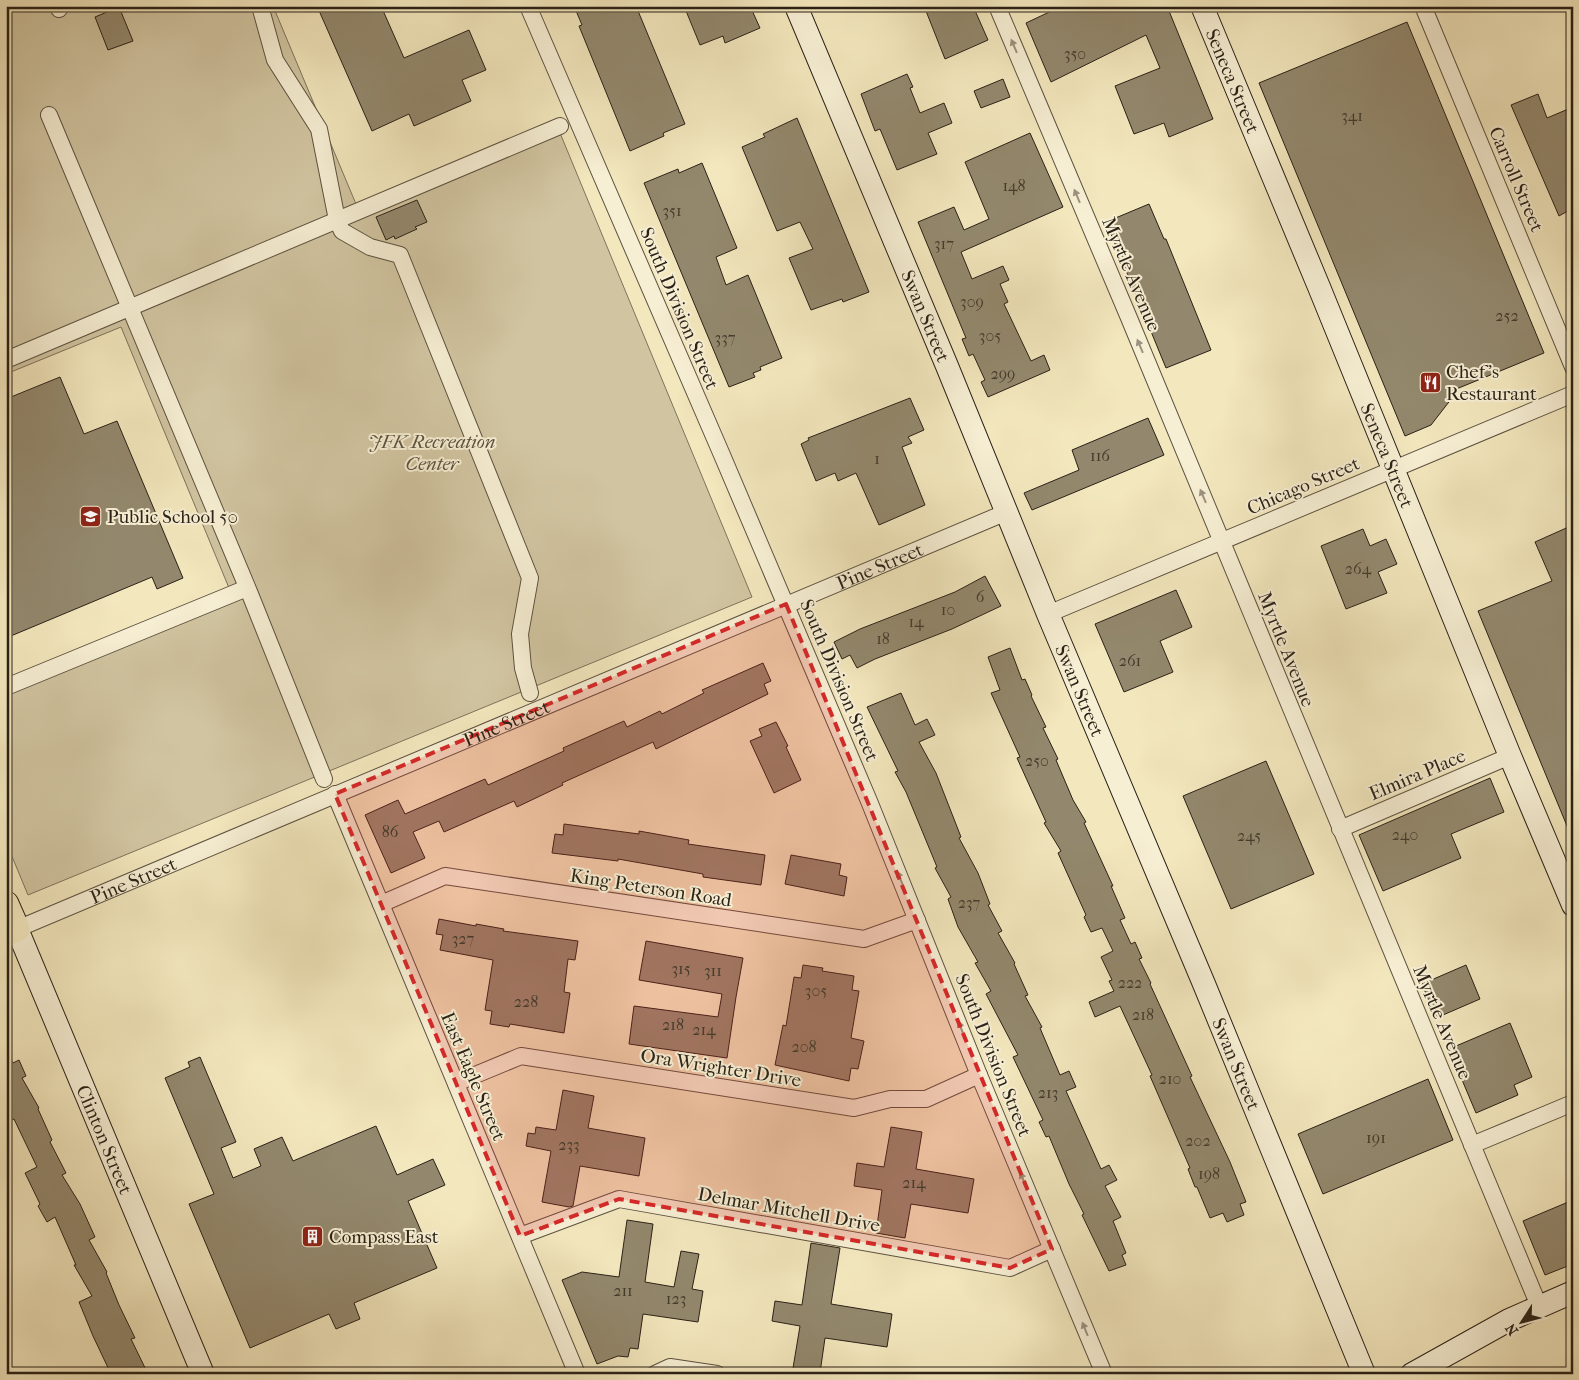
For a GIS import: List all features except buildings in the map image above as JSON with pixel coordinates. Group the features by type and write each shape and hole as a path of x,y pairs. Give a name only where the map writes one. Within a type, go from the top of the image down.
{"main road":[{"name":"Swan Street","path":"796,6 1048,614 1204,984 1364,1374"},
{"name":"Seneca Street","path":"1202,6 1510,756 1568,878 1573,906"},
{"name":"Clinton Street","path":"6,904 11,931 203,1374"},
{"path":"1412,1374 1480,1335 1539,1306 1573,1292"}],"street":[{"path":"260,6 275,60 319,129 337,220 342,232 370,247 400,255 530,578 520,634 523,668 530,693"},
{"name":"South Division Street","path":"528,6 866,792 979,1075 1103,1374"},
{"name":"Myrtle Avenue","path":"998,6 1539,1306"},
{"name":"Carroll Street","path":"1422,6 1573,367"},
{"path":"48,115 247,588 324,779"},
{"path":"6,360 560,126"},
{"name":"Chicago Street","path":"1048,614 1573,394"},
{"name":"Pine Street","path":"11,931 1007,512"},
{"path":"6,687 247,588"},
{"name":"Elmira Place","path":"1340,829 1510,756"},
{"name":"East Eagle Street","path":"335,794 577,1374"},
{"name":"King Peterson Road","path":"381,904 445,876 864,940 917,920"},
{"name":"Ora Wrighter Drive","path":"456,1084 521,1056 854,1108 890,1099 926,1099 979,1075"},
{"path":"1472,1145 1573,1103"},
{"name":"Delmar Mitchell Drive","path":"520,1236 619,1200 1010,1268 1052,1249"},
{"path":"655,1374 670,1366 716,1374"}],"highlighted area":[{"path":"786,604 1052,1249 1010,1268 619,1199 520,1236 335,794"}],"green space":[{"name":"JFK Recreation Center","path":"6,6 273,6 361,216 560,133 752,597 28,895 6,842 6,680 229,588 121,327 6,374"}],"place":[{"name":"Chef's Restaurant","path":"1430,382"},
{"name":"Public School 50","path":"91,516"},
{"name":"Compass East","path":"313,1236"}]}
